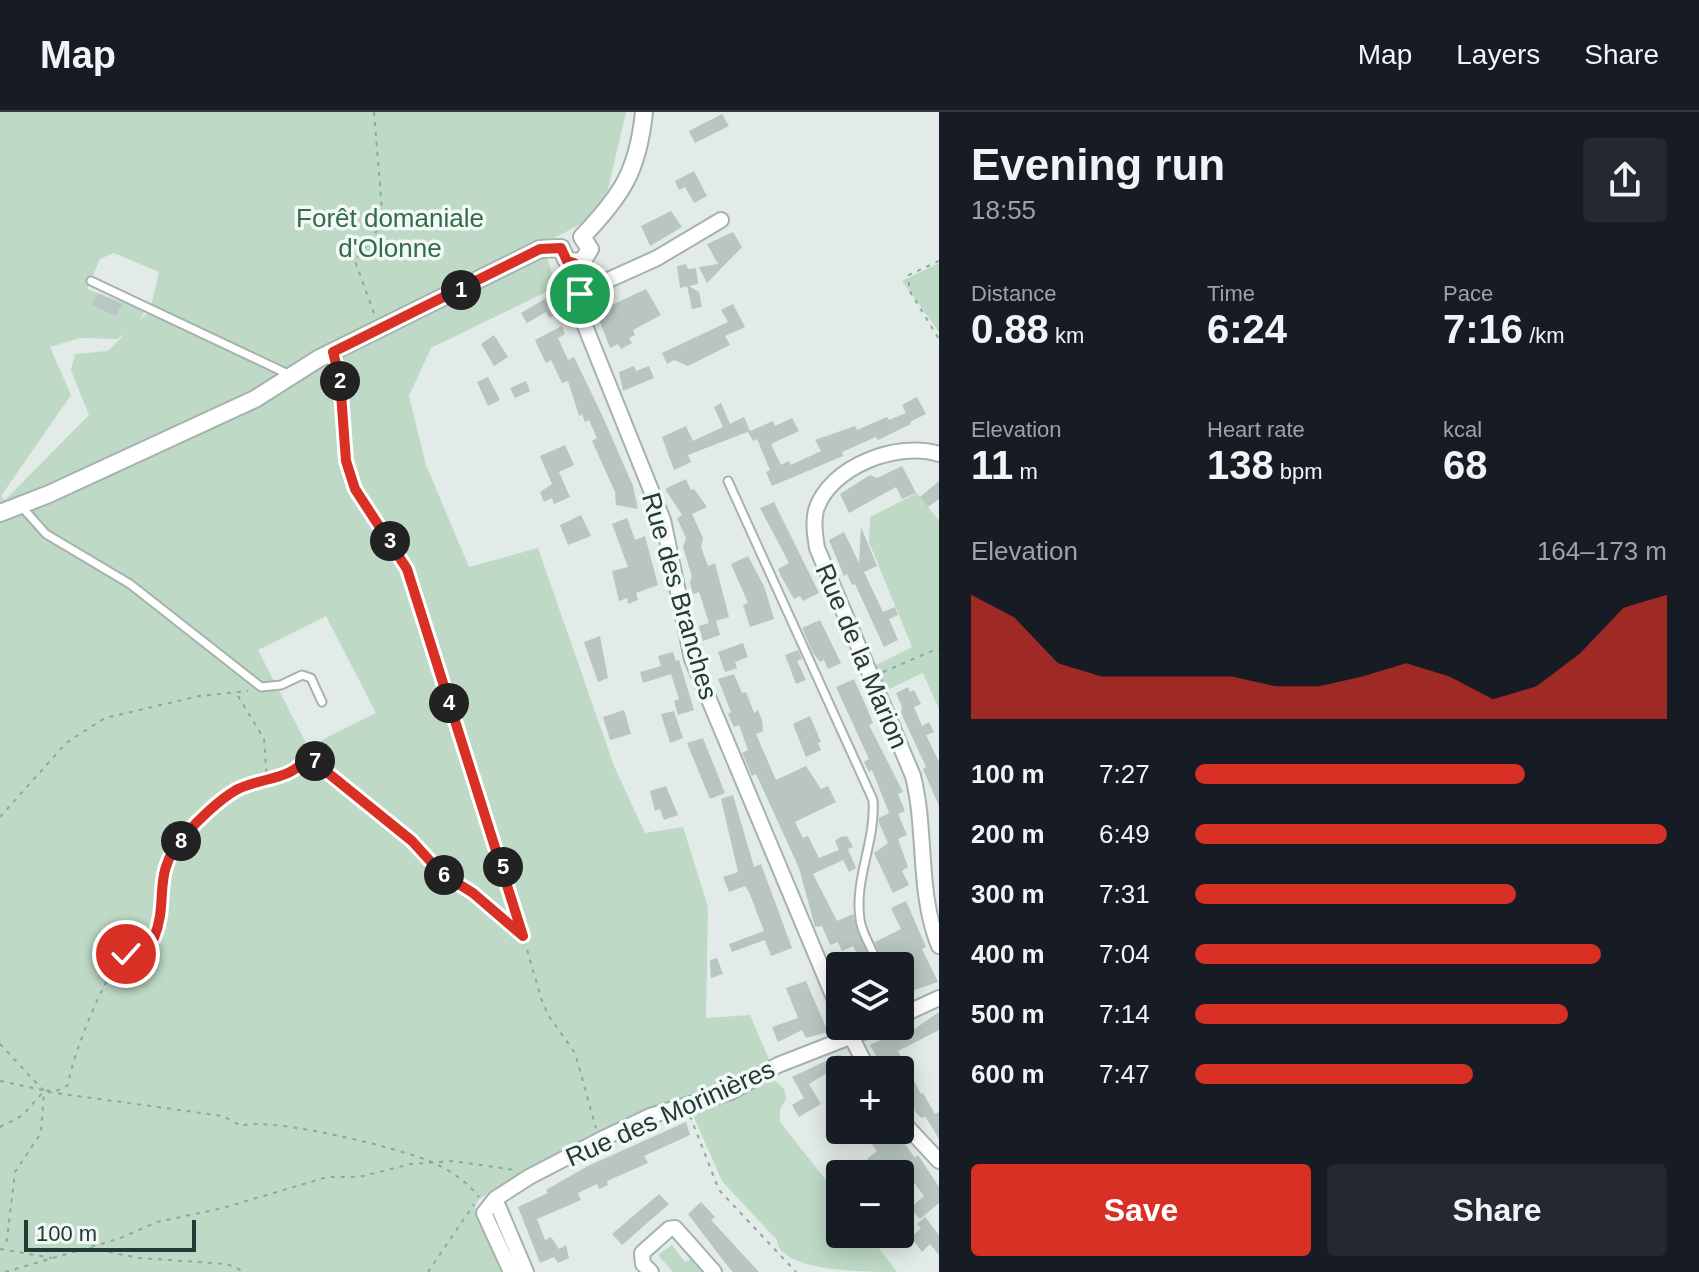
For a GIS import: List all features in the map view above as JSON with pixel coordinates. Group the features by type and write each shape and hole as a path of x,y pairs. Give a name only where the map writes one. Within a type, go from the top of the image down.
{"street":[{"path":"582,237 618,199 629,174 644,112"},
{"path":"573,296 657,258 721,220"},
{"path":"573,235 582,237 590,249 582,262 574,263 567,261 561,248 565,240 573,235"},
{"path":"0,513 255,399 333,352 540,249 561,248"},
{"name":"Rue des Branches","path":"574,263 573,296 663,520 692,659 826,959"},
{"name":"Rue de la Marion","path":"939,454 903,449 836,479 817,508 813,525 817,548 913,776 920,803 927,902 939,946"},
{"path":"914,1010 939,998"},
{"name":"Rue des Morinières","path":"485,1200 601,1140 685,1104 731,1092 831,1040"},
{"path":"914,1134 939,1161"},
{"path":"485,1200 484,1213 511,1272"},
{"path":"485,1200 526,1272"},
{"path":"651,1272 643,1264 642,1253 675,1228 714,1272"}],"lane":[{"path":"91,281 264,359 292,376"},
{"path":"728,481 873,800 874,828 860,892 859,913 873,952"},
{"path":"21,506 46,534 130,584 261,687 281,685 302,675 311,678 322,702"}],"path":[{"path":"374,112 383,222 355,261 379,329"},
{"path":"939,261 909,275 909,290 939,339"},
{"path":"333,352 340,380 341,428 350,475 355,489 407,569 548,1015 575,1053 601,1140"},
{"path":"870,675 895,670 939,648"},
{"path":"0,817 66,743 105,718 199,696 238,695 261,687"},
{"path":"238,695 264,739 267,781"},
{"path":"0,1127 23,1115 44,1091 59,1090 68,1085 83,1028 115,969 133,943 154,938 163,913 161,876 184,836 234,791 296,769 310,752 317,764 412,841 441,873 473,893 523,936"},
{"path":"0,1044 44,1091 41,1133 15,1172 6,1247"},
{"path":"0,1081 44,1091 223,1116 241,1126 253,1121 299,1128 432,1162 510,1168 522,1174"},
{"path":"685,1104 719,1190 796,1272"},
{"path":"5,1272 88,1248 157,1222 223,1208 327,1177 359,1177 432,1162 485,1200 469,1208 428,1272"},
{"path":"0,1249 6,1247 53,1258"},
{"path":"88,1248 139,1258 227,1264 245,1272"}],"green space":[{"name":"Forêt domaniale d'Olonne","path":"0,112 626,112 608,189 592,218 543,244 556,287 431,348 409,396 426,465 469,567 538,548 614,766 645,833 683,827 708,907 706,1018 750,1015 771,1064 727,1088 665,1103 630,1118 536,1164 479,1199 475,1207 502,1272 0,1272","holes":["114,253 159,272 150,311 140,320 145,310 87,289 100,259","125,334 108,351 75,354 71,370 89,415 5,500 1,496 71,395 50,347 80,338 117,339","326,616 376,713 308,747 258,650"]},
{"path":"939,263 939,332 902,281"},
{"path":"917,493 939,521 939,709 923,673 885,691 874,666 912,647 869,542 870,517"},
{"path":"772,1078 784,1089 786,1099 780,1109 780,1122 826,1180 826,1248 879,1248 897,1272 826,1268 792,1258 781,1251 777,1240 722,1181 692,1113 695,1107"},
{"path":"672,1245 685,1262 693,1258 704,1272 673,1272 658,1255"}],"building":[{"path":"722,114 729,126 695,143 689,131"},
{"path":"694,171 707,196 694,203 685,187 679,190 675,181"},
{"path":"671,211 682,227 650,246 641,226"},
{"path":"733,232 742,247 707,283 699,267 718,264 707,244"},
{"path":"686,264 688,269 696,268 698,284 689,286 699,292 702,307 692,309 687,286 680,288 677,266"},
{"path":"646,289 661,315 633,330 635,335 629,338 632,343 621,349 618,344 610,348 593,304 607,299 610,306"},
{"path":"98,294 122,304 116,316 92,305"},
{"path":"548,297 557,314 549,318 546,312 527,323 521,313"},
{"path":"733,304 745,327 725,336 730,345 688,366 674,360 667,364 662,353 728,322 721,310"},
{"path":"562,326 565,334 558,338 568,360 574,357 602,415 633,486 638,509 616,505 615,492 592,441 597,438 589,420 585,422 582,414 579,416 568,381 562,383 551,360 546,363 535,340"},
{"path":"494,335 508,357 494,366 481,344"},
{"path":"634,366 636,371 649,366 654,378 623,391 619,372"},
{"path":"488,377 500,400 488,406 477,382"},
{"path":"526,381 530,391 515,398 510,388"},
{"path":"917,397 926,414 911,424 878,440 876,437 842,452 843,456 772,486 766,472 770,470 757,439 753,441 748,432 773,421 775,426 792,418 799,431 771,444 781,465 789,461 791,465 821,451 815,440 906,413 902,405"},
{"path":"721,403 730,424 744,417 750,431 688,455 691,462 674,470 662,437 686,426 693,441 723,427 714,407"},
{"path":"565,445 574,465 559,472 570,497 554,504 552,498 544,502 540,492 552,484 540,456"},
{"path":"902,466 916,493 902,499 896,487 849,513 840,494 870,475 877,478"},
{"path":"686,479 691,490 694,489 707,507 692,514 703,538 701,547 708,566 715,563 729,617 716,621 720,635 703,641 699,626 709,623 699,592 693,594 690,582 692,577 683,547 686,538 677,518 682,515 665,489"},
{"path":"939,481 939,499 928,507 920,497"},
{"path":"774,502 819,593 803,601 800,596 794,599 782,578 778,569 789,563 760,508"},
{"path":"581,515 591,536 568,545 560,525"},
{"path":"627,518 635,540 645,536 658,585 636,593 638,600 628,604 627,598 619,601 612,571 628,567 612,524"},
{"path":"861,527 877,566 864,572 883,612 895,607 898,615 889,619 898,640 884,647 855,584 852,585 847,574 844,576 829,540 844,532 859,563"},
{"path":"748,556 764,586 774,619 750,627 743,605 748,603 731,564"},
{"path":"820,620 841,663 828,669 824,660 820,662 813,653 802,628"},
{"path":"600,636 608,678 598,682 584,642"},
{"path":"743,643 748,657 735,662 737,668 725,672 718,652"},
{"path":"798,650 802,659 797,661 806,680 796,684 785,655"},
{"path":"673,652 676,661 679,660 694,710 678,715 674,701 679,699 671,674 643,683 640,672 661,666 658,656"},
{"path":"734,674 742,693 746,692 754,713 758,710 763,731 756,734 776,780 806,766 821,789 828,786 836,802 795,822 803,838 808,836 819,858 839,850 835,841 847,836 853,847 848,849 856,868 849,872 843,860 813,874 837,921 853,914 866,952 856,952 853,946 842,951 838,942 830,945 822,926 815,927 799,868 756,774 752,776 742,753 748,750 739,725 734,727 728,714 731,712 718,679"},
{"path":"854,679 873,723 869,725 903,792 898,794 905,811 898,814 907,835 898,839 908,867 902,871 909,885 893,893 874,853 888,843 879,818 889,813 872,770 869,772 864,762 869,759 836,687"},
{"path":"908,687 910,692 914,690 921,704 914,707 922,726 929,722 934,732 926,735 939,762 939,806 923,769 926,767 901,713 902,707 896,693"},
{"path":"624,710 631,734 610,740 603,717"},
{"path":"674,711 683,738 670,743 661,714"},
{"path":"810,716 821,742 818,743 821,750 806,757 793,724"},
{"path":"703,738 725,793 710,799 687,743"},
{"path":"666,786 678,815 664,820 660,809 655,811 650,791"},
{"path":"733,795 754,867 761,864 792,948 771,956 765,940 732,952 729,944 764,931 745,886 729,892 723,877 738,872 721,799"},
{"path":"906,901 926,947 922,949 938,982 914,990 914,952 879,952 875,942 901,929 891,908"},
{"path":"717,958 723,974 711,978 710,960"},
{"path":"806,981 826,1033 806,1038 802,1030 778,1042 772,1027 798,1018 786,988"},
{"path":"939,1012 939,1030 898,1051 901,1056 876,1056 870,1045 880,1040 914,1040 914,1029"},
{"path":"826,1061 826,1074 809,1084 821,1104 799,1117 792,1105 804,1098 792,1077"},
{"path":"914,1081 935,1114 939,1112 939,1139 925,1116 922,1118 916,1113"},
{"path":"686,1122 690,1135 644,1156 648,1163 607,1181 608,1185 599,1189 597,1184 578,1193 581,1200 537,1219 545,1240 551,1237 559,1249 566,1245 569,1258 558,1263 554,1257 540,1263 518,1207 548,1193 546,1190 588,1166"},
{"path":"872,1144 905,1144 915,1158 918,1155 939,1187 939,1203 920,1219 914,1212 914,1205 924,1196 914,1182 914,1160 867,1159 877,1151"},
{"path":"659,1194 669,1204 622,1245 612,1234"},
{"path":"701,1202 715,1217 711,1220 759,1272 733,1272 726,1264 688,1214"},
{"path":"925,1217 939,1235 939,1255 930,1244 922,1252 914,1241 914,1234 921,1228 917,1224"}],"route":[{"path":"126,954 140,939 148,941 154,938 163,913 161,876 184,836 234,791 296,769 305,763 310,752 317,764 412,841 441,873 473,893 523,936 407,569 355,489 346,461 341,428 340,380 333,352 540,249 561,248 567,261 574,263 573,296 580,294"}]}
